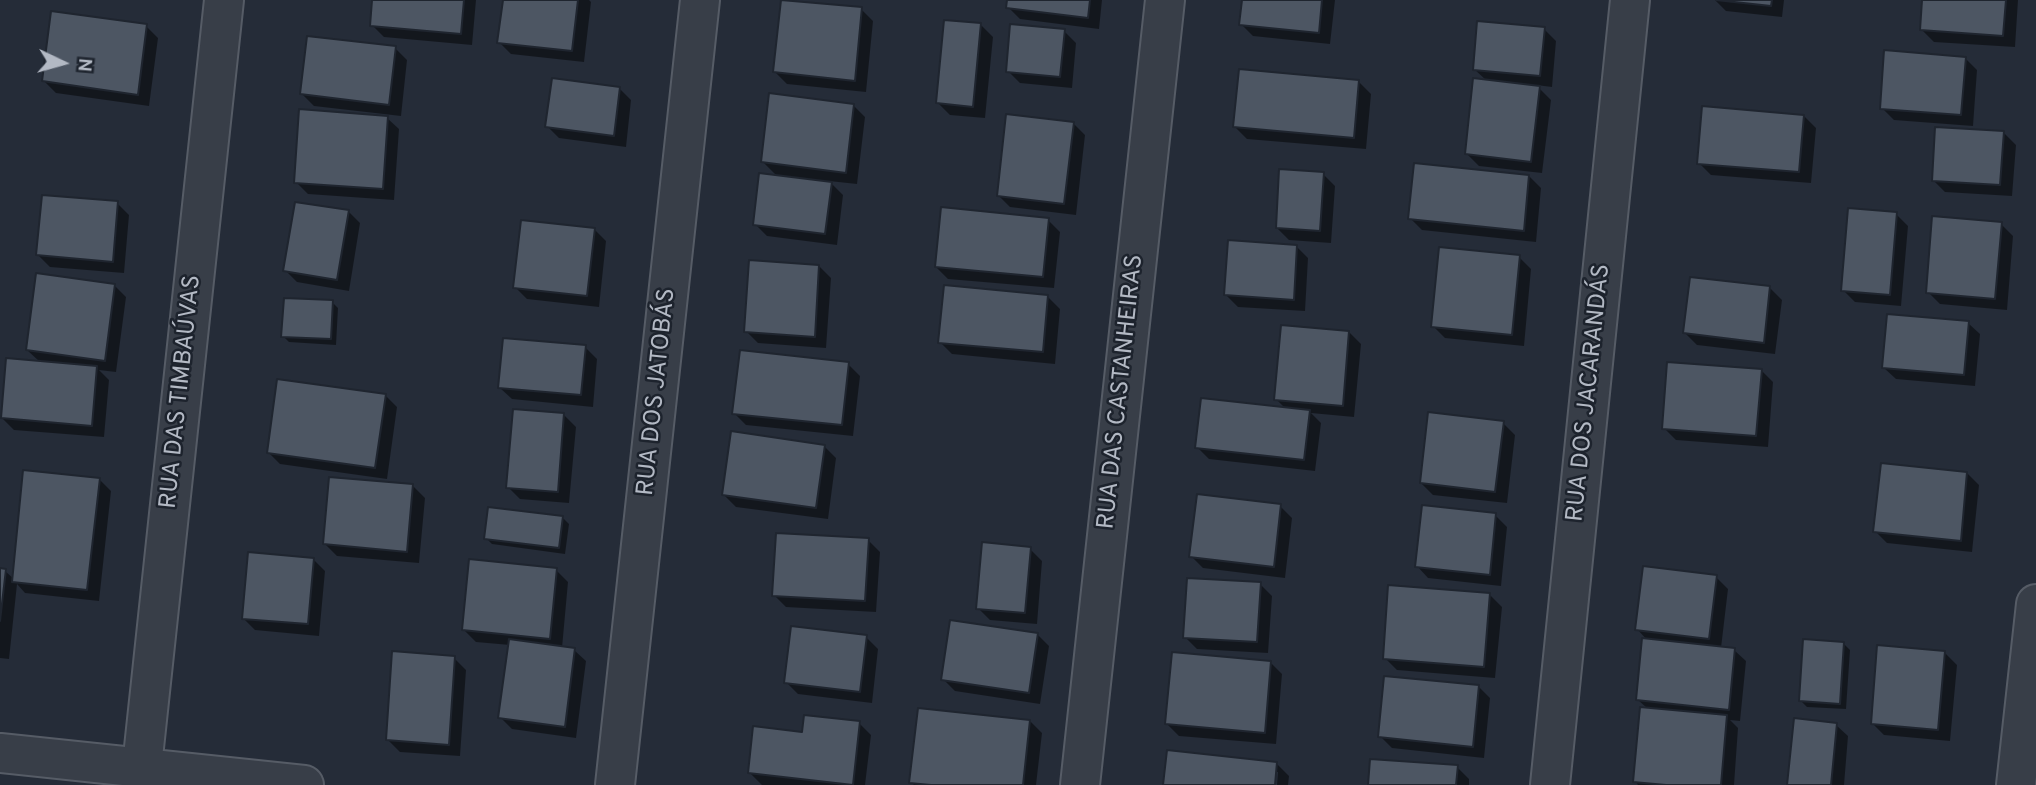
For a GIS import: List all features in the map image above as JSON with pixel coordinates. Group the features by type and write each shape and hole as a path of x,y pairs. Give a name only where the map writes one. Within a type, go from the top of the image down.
{"street":[{"name":"RUA DAS TIMBAÚVAS","path":"141,776 224,0"},
{"name":"RUA DOS JATOBÁS","path":"615,785 700,0"},
{"name":"RUA DAS CASTANHEIRAS","path":"1080,785 1165,0"},
{"name":"RUA DOS JACARANDÁS","path":"1550,785 1630,0"},
{"path":"2016,785 2036,604"},
{"path":"0,752 141,776 304,785"}],"building":[{"path":"372,0 464,0 461,34 370,26"},
{"path":"503,0 578,0 572,51 497,43"},
{"path":"781,0 862,7 855,81 773,72"},
{"path":"1007,0 1090,0 1088,18 1006,8"},
{"path":"1242,0 1322,0 1319,33 1239,25"},
{"path":"1716,0 1772,0 1771,6"},
{"path":"1922,0 2006,0 2003,36 1920,30"},
{"path":"51,11 147,24 138,95 42,81"},
{"path":"944,20 981,23 973,107 936,103"},
{"path":"1477,21 1545,27 1540,76 1473,70"},
{"path":"1010,24 1065,29 1060,77 1006,72"},
{"path":"307,36 396,46 389,105 300,94"},
{"path":"1884,50 1966,57 1961,115 1880,109"},
{"path":"1239,69 1359,80 1354,138 1233,127"},
{"path":"552,78 620,87 614,136 545,127"},
{"path":"1473,78 1540,86 1531,162 1465,154"},
{"path":"769,93 854,104 846,173 761,162"},
{"path":"1702,106 1804,115 1799,172 1697,164"},
{"path":"299,109 388,116 383,189 294,183"},
{"path":"1006,114 1074,122 1064,204 997,196"},
{"path":"1935,127 2004,131 2000,185 1932,181"},
{"path":"1414,163 1529,175 1524,231 1408,219"},
{"path":"1279,169 1324,172 1320,231 1276,228"},
{"path":"759,173 832,182 825,234 753,225"},
{"path":"42,195 118,201 113,262 36,255"},
{"path":"295,202 349,210 337,280 283,271"},
{"path":"941,207 1049,218 1043,277 935,267"},
{"path":"1848,208 1897,212 1890,295 1841,291"},
{"path":"1932,216 2002,222 1995,299 1926,293"},
{"path":"521,220 595,228 587,296 513,288"},
{"path":"1228,240 1297,245 1294,300 1224,295"},
{"path":"1439,247 1520,255 1512,335 1431,327"},
{"path":"749,260 819,265 815,337 744,332"},
{"path":"36,273 115,284 105,361 26,350"},
{"path":"1690,277 1770,286 1764,343 1683,333"},
{"path":"944,285 1048,295 1043,352 938,343"},
{"path":"284,298 333,300 331,339 281,337"},
{"path":"1887,314 1969,321 1964,375 1882,368"},
{"path":"1281,325 1349,331 1343,406 1274,400"},
{"path":"503,338 586,345 581,395 498,388"},
{"path":"740,350 849,362 842,425 732,414"},
{"path":"6,358 97,366 92,426 1,418"},
{"path":"1667,362 1762,369 1756,436 1662,429"},
{"path":"277,379 386,394 375,468 267,453"},
{"path":"1201,398 1310,410 1304,460 1195,448"},
{"path":"513,409 564,413 558,492 506,488"},
{"path":"1428,412 1504,421 1495,492 1420,483"},
{"path":"731,431 825,445 816,508 722,495"},
{"path":"1881,463 1967,472 1961,541 1873,532"},
{"path":"23,470 100,478 87,590 12,582"},
{"path":"329,477 413,484 407,552 323,544"},
{"path":"1197,494 1281,504 1274,567 1189,557"},
{"path":"1422,505 1496,513 1490,575 1415,567"},
{"path":"488,507 563,516 559,548 484,539"},
{"path":"776,533 869,538 865,601 772,596"},
{"path":"982,542 1031,547 1025,613 976,609"},
{"path":"248,552 314,558 308,624 242,619"},
{"path":"469,559 557,568 550,639 462,630"},
{"path":"1643,566 1717,575 1709,639 1635,630"},
{"path":"0,568 6,569 0,621"},
{"path":"1187,578 1261,582 1257,642 1183,638"},
{"path":"1388,585 1490,593 1484,667 1383,659"},
{"path":"950,620 1038,633 1029,693 941,680"},
{"path":"791,626 867,635 860,692 784,683"},
{"path":"1642,638 1735,648 1729,710 1636,700"},
{"path":"509,639 575,648 565,727 498,718"},
{"path":"1803,639 1844,642 1840,704 1799,701"},
{"path":"1877,645 1945,651 1938,730 1871,724"},
{"path":"392,651 455,656 449,745 386,740"},
{"path":"1172,652 1271,661 1265,733 1165,724"},
{"path":"1384,676 1479,685 1473,747 1378,737"},
{"path":"1640,707 1727,715 1721,785 1633,782"},
{"path":"918,708 1030,720 1023,785 909,783"},
{"path":"804,715 860,721 853,785 748,773 753,726 802,732"},
{"path":"1794,718 1837,723 1831,785 1787,785"},
{"path":"1167,750 1277,762 1275,785 1163,785"},
{"path":"1370,759 1458,765 1456,785 1368,785"}]}
